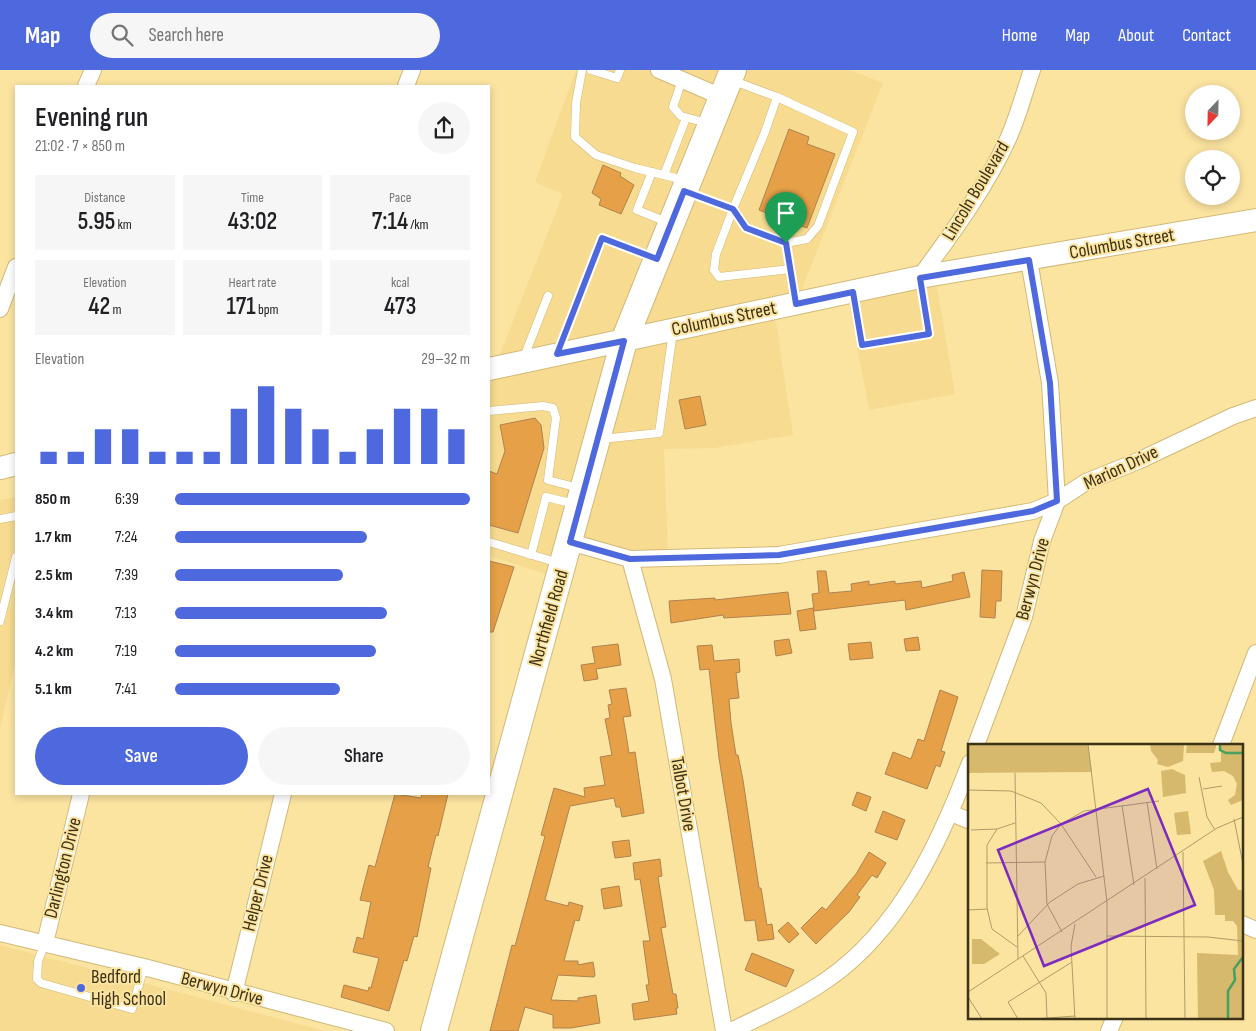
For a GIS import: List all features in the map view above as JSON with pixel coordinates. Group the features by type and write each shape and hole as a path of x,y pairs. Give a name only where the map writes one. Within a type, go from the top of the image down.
{"main road":[{"name":"Northfield Road","path":"434,1031 624,341 672,223 679,183 711,124 728,82"}],"street":[{"path":"86,85 93,70"},
{"path":"406,85 412,70"},
{"path":"659,70 682,80 728,82"},
{"name":"Lincoln Boulevard","path":"920,278 961,221 990,175 1009,137 1032,70"},
{"name":"Columbus Street","path":"490,368 920,278 1256,220"},
{"name":"Berwyn Drive","path":"976,744 1024,617 1042,541 1057,501 1050,383 1029,260"},
{"path":"0,310 15,271"},
{"name":"Marion Drive","path":"567,553 630,559 779,555 1033,511 1057,501 1086,482 1138,461 1233,416 1256,408"},
{"path":"0,468 15,464"},
{"name":"Talbot Drive","path":"630,559 663,679 724,1031"},
{"path":"1221,744 1256,652"},
{"path":"731,1031 775,1010 829,978 873,939 910,889 951,813 968,768"},
{"name":"Darlington Drive","path":"45,943 81,795"},
{"name":"Helper Drive","path":"234,993 283,795"},
{"path":"951,813 968,820"},
{"path":"1244,925 1256,930"},
{"name":"Berwyn Drive","path":"0,933 144,967 234,993 386,1031"},
{"path":"1109,1031 1115,1018"}],"lane":[{"path":"582,70 576,103 575,137 596,155 652,172 733,209 746,228 786,243 807,239 818,226 853,132 777,97 728,82"},
{"path":"591,70 616,78 620,70"},
{"path":"682,80 673,107 681,116 711,124"},
{"path":"777,97 716,254 714,270 719,277 790,269"},
{"path":"679,183 686,118"},
{"path":"652,172 637,210 672,223"},
{"path":"557,354 602,238 657,259"},
{"path":"786,243 796,304"},
{"path":"853,292 862,345 929,334 920,278"},
{"path":"522,361 548,296"},
{"path":"597,440 659,433 673,330"},
{"path":"490,412 543,406 552,408 556,418 548,480 581,497"},
{"path":"531,555 546,497 581,497"},
{"path":"0,520 15,516"},
{"path":"490,542 531,555 567,553"},
{"path":"0,621 15,561"},
{"path":"45,943 38,961 36,979 41,984 132,1009 144,967"}],"shaded area":[{"path":"576,70 850,70 883,83 796,304 774,309 793,435 714,448 664,449 668,558 570,543 560,578 490,556 490,369 495,367 563,194 535,182"},
{"path":"935,275 955,394 869,410 847,293"},
{"path":"15,497 15,663 0,729 0,500"},
{"name":"Bedford High School","path":"0,945 325,1031 0,1031"}],"building":[{"path":"789,129 809,137 807,144 835,154 807,228 759,210"},
{"path":"603,165 621,173 620,176 634,185 621,214 599,205 601,199 592,193"},
{"path":"700,396 706,425 685,429 679,400"},
{"path":"535,418 541,425 544,448 518,533 490,525 490,471 497,474 505,451 500,425"},
{"path":"490,561 514,567 493,632 490,632"},
{"path":"982,570 1002,571 1001,601 996,601 995,618 980,617"},
{"path":"817,571 826,571 829,593 852,591 851,584 869,581 869,585 895,581 895,584 921,581 922,588 953,581 952,575 964,572 970,597 906,610 905,600 814,611 812,594 819,593"},
{"path":"788,592 791,614 724,618 723,615 671,623 669,601 715,598 715,600"},
{"path":"813,608 816,629 800,631 797,611"},
{"path":"918,637 920,650 906,651 904,639"},
{"path":"789,639 792,653 776,656 774,641"},
{"path":"871,642 873,658 850,660 848,644"},
{"path":"618,644 621,665 596,669 598,679 584,681 581,665 595,663 592,647"},
{"path":"712,645 714,661 739,659 740,672 736,673 739,698 729,699 731,723 736,755 738,755 743,780 759,888 761,888 767,925 772,924 774,939 758,941 755,920 745,921 719,758 709,669 700,670 697,646"},
{"path":"626,688 631,716 623,717 629,753 635,752 644,813 622,817 620,807 616,807 614,798 570,806 545,900 568,906 569,902 583,906 579,921 575,920 564,961 578,961 578,965 593,962 595,975 594,977 558,975 551,1000 578,1001 578,998 596,995 600,1023 571,1028 553,1028 553,1015 525,1007 518,1031 490,1031 512,945 515,946 545,836 541,835 554,788 585,797 584,788 605,785 600,757 612,755 605,719 610,718 608,705 612,704 609,690"},
{"path":"940,690 958,697 941,751 945,752 940,767 936,765 927,789 885,774 893,752 911,759 918,739 924,741"},
{"path":"857,792 871,797 866,811 852,805"},
{"path":"395,795 421,798 422,795 448,795 428,867 431,868 417,937 414,936 407,961 404,960 389,1011 341,997 344,985 368,991 369,987 371,988 379,958 353,952 357,937 363,939 371,902 360,900 369,865 375,867"},
{"path":"883,811 905,820 897,840 875,832"},
{"path":"629,840 631,856 615,858 612,842"},
{"path":"869,852 886,863 877,878 872,875 857,895 860,897 849,912 816,944 801,928 822,907 826,910 856,874"},
{"path":"660,859 662,876 658,877 666,927 661,928 673,994 676,994 678,1008 676,1008 677,1014 634,1020 632,1004 649,1001 646,985 649,985 643,941 650,941 640,879 635,880 633,863"},
{"path":"619,886 622,906 604,909 601,889"},
{"path":"788,922 799,934 789,943 778,931"},
{"path":"752,953 794,970 786,987 745,970"}],"place":[{"name":"Bedford High School","path":"81,988"}],"route":[{"path":"684,191 733,209 746,228 786,243 796,304 853,292 862,345 929,334 920,278 1029,260 1050,383 1057,501 1033,511 779,555 630,559 570,542 624,341 557,354 602,238 657,259 684,191"}]}
